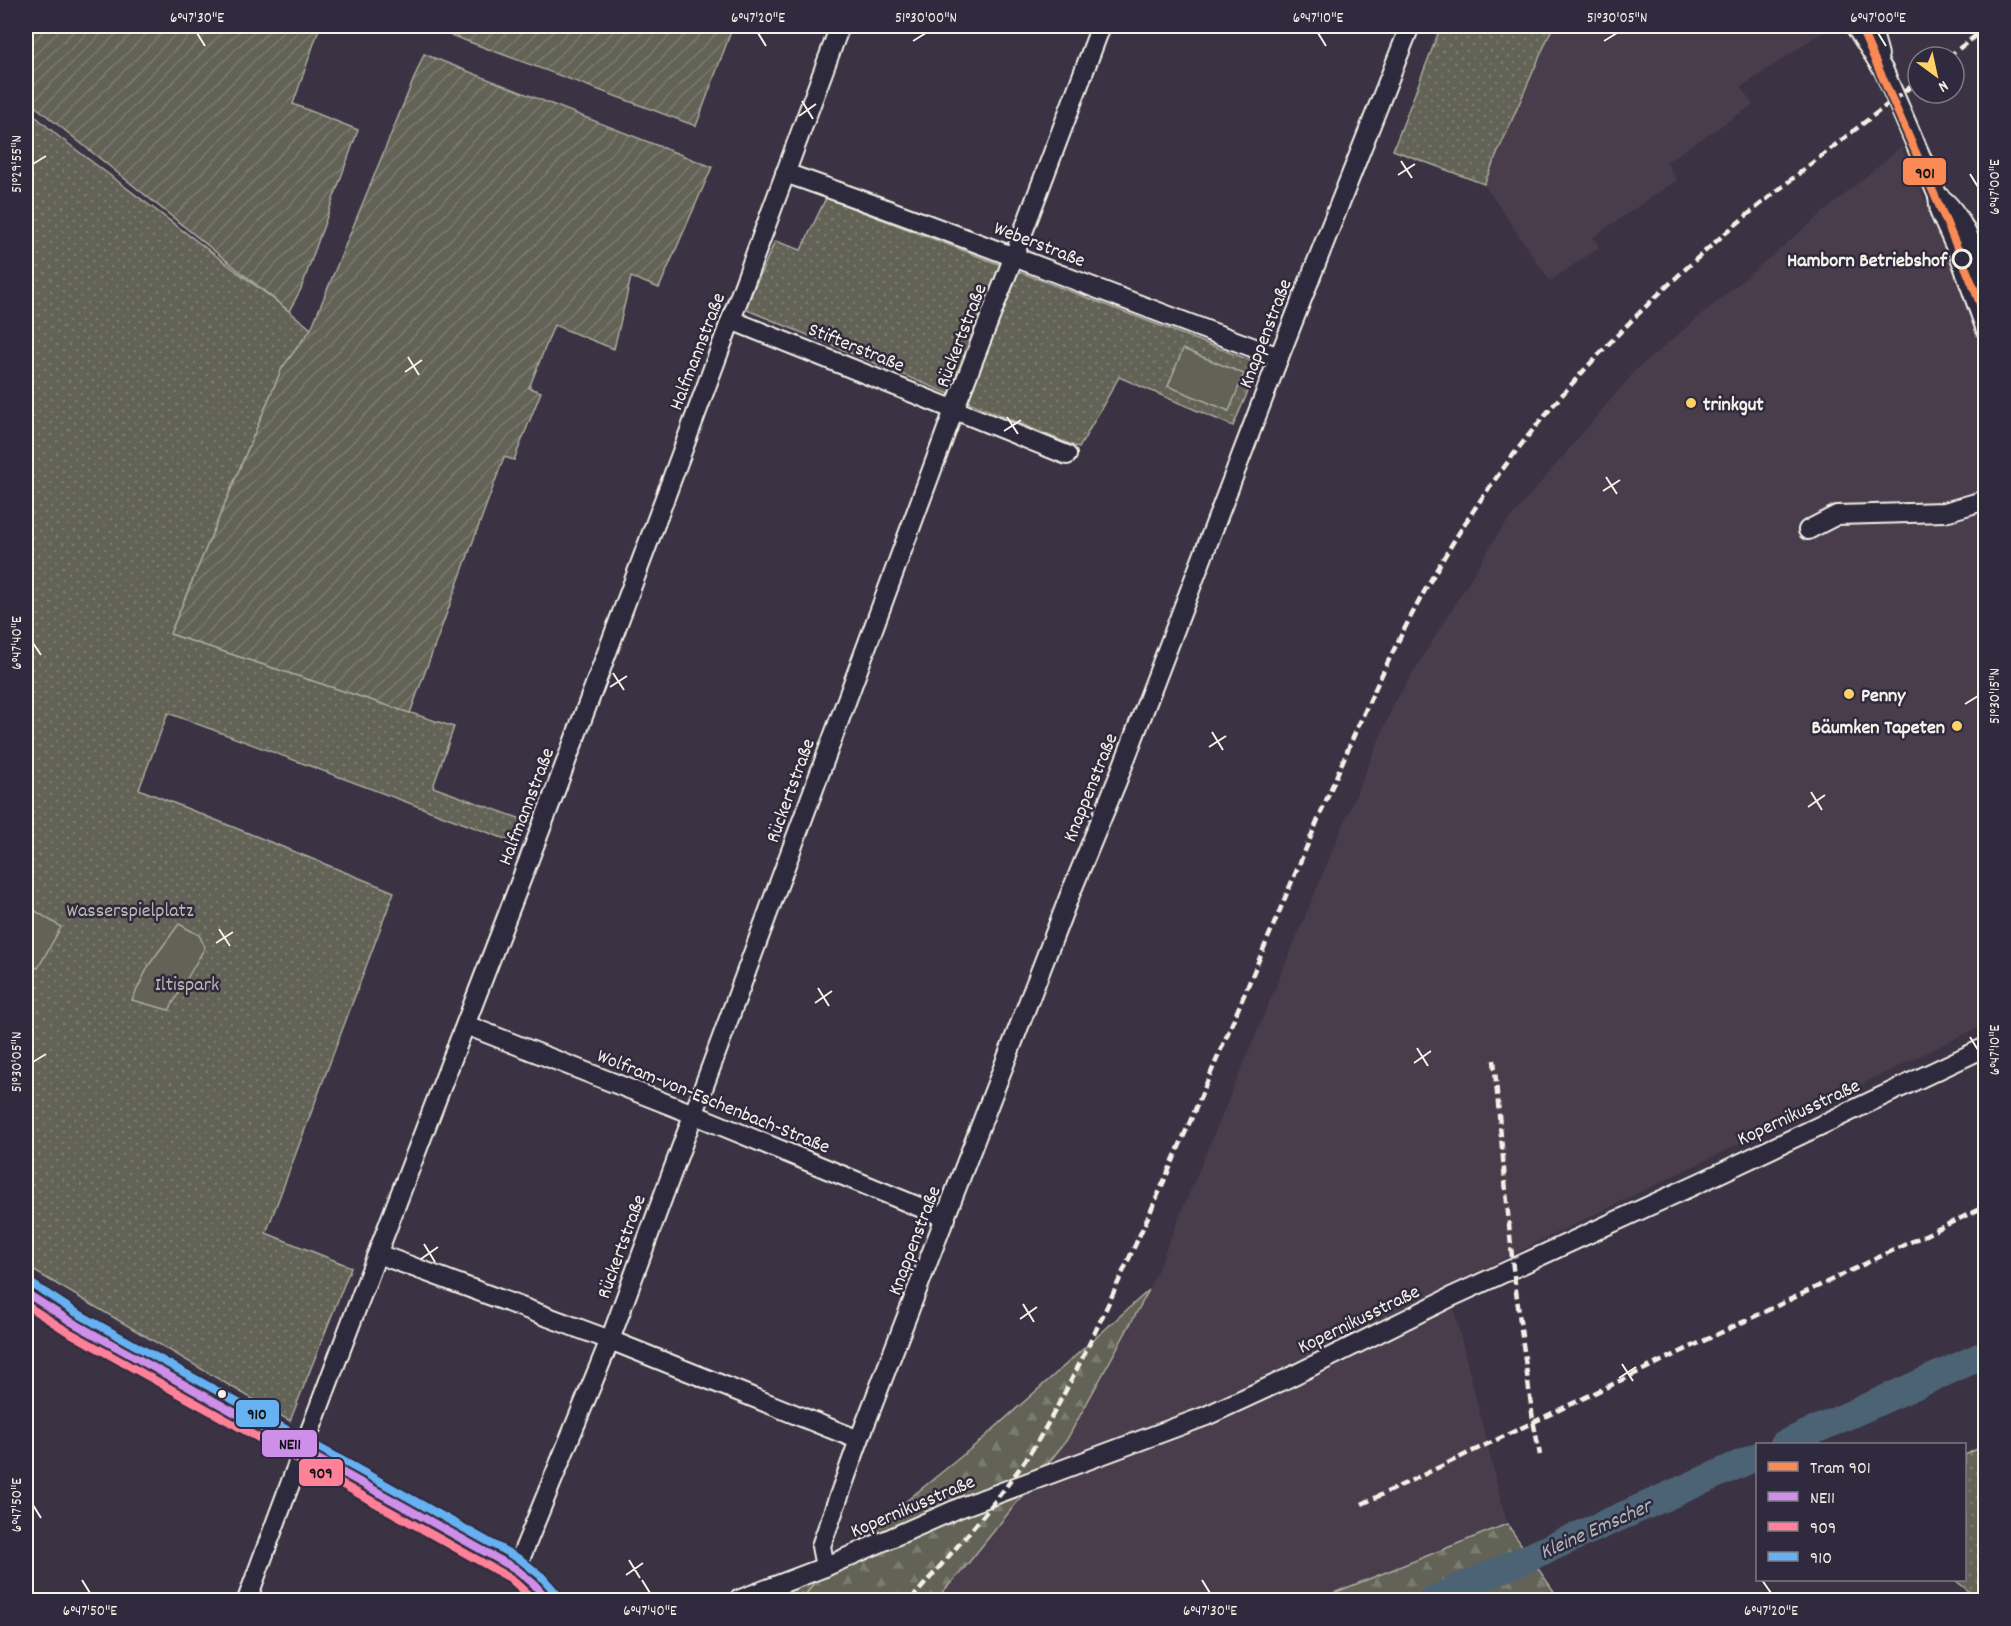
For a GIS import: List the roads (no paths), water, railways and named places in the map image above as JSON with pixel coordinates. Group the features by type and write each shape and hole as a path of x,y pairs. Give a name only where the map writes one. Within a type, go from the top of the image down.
{"street":[{"name":"Halfmannstraße","path":"247,1600 466,1025 840,26"},
{"name":"Rückertstraße","path":"516,1569 610,1340 954,410 1101,26"},
{"name":"Knappenstraße","path":"825,1567 821,1546 859,1440 1069,897 1121,771 1279,357 1410,26"},
{"path":"1855,26 1884,71"},
{"path":"1871,26 1884,71 1938,196 1940,213 1960,257 1986,330"},
{"name":"Weberstraße","path":"785,173 1014,256 1149,310 1279,357"},
{"path":"1938,196 1945,200 1956,213 1986,280"},
{"name":"Stifterstraße","path":"731,320 1067,455"},
{"path":"1808,530 1838,515 1945,512 1986,500"},
{"name":"Wolfram-von-Eschenbach-Straße","path":"466,1025 693,1114 946,1218"},
{"name":"Kopernikusstraße","path":"738,1600 825,1567 958,1508 1206,1416 1284,1380 1450,1297 1701,1182 1986,1047"},
{"path":"378,1254 610,1340 859,1440"},
{"path":"26,1293 70,1321 516,1569 548,1600"}],"waterway":[{"name":"Kleine Emscher","path":"1786,1443 1986,1354"},
{"name":"Kleine Emscher","path":"1432,1600 1756,1457"}],"railway":[{"path":"1964,45 1986,28"},
{"path":"911,1600 981,1519 1014,1476 1043,1432 1073,1377 1173,1161 1374,692 1410,617 1452,544 1481,500 1511,458 1578,377 1651,302 1728,231 1906,90"},
{"path":"1494,1060 1513,1268 1533,1420 1540,1455"},
{"path":"1362,1504 1986,1206"}],"tram line":[{"name":"901","path":"1860,26 1941,208 1986,319"}],"place":[{"name":"Hamborn Betriebshof","path":"1962,259"},
{"name":"trinkgut","path":"1691,403"},
{"name":"Penny","path":"1849,694"},
{"name":"Bäumken Tapeten","path":"1957,726"}],"park label":[{"name":"Wasserspielplatz","path":"130,909"},
{"name":"Iltispark","path":"187,983"}]}
